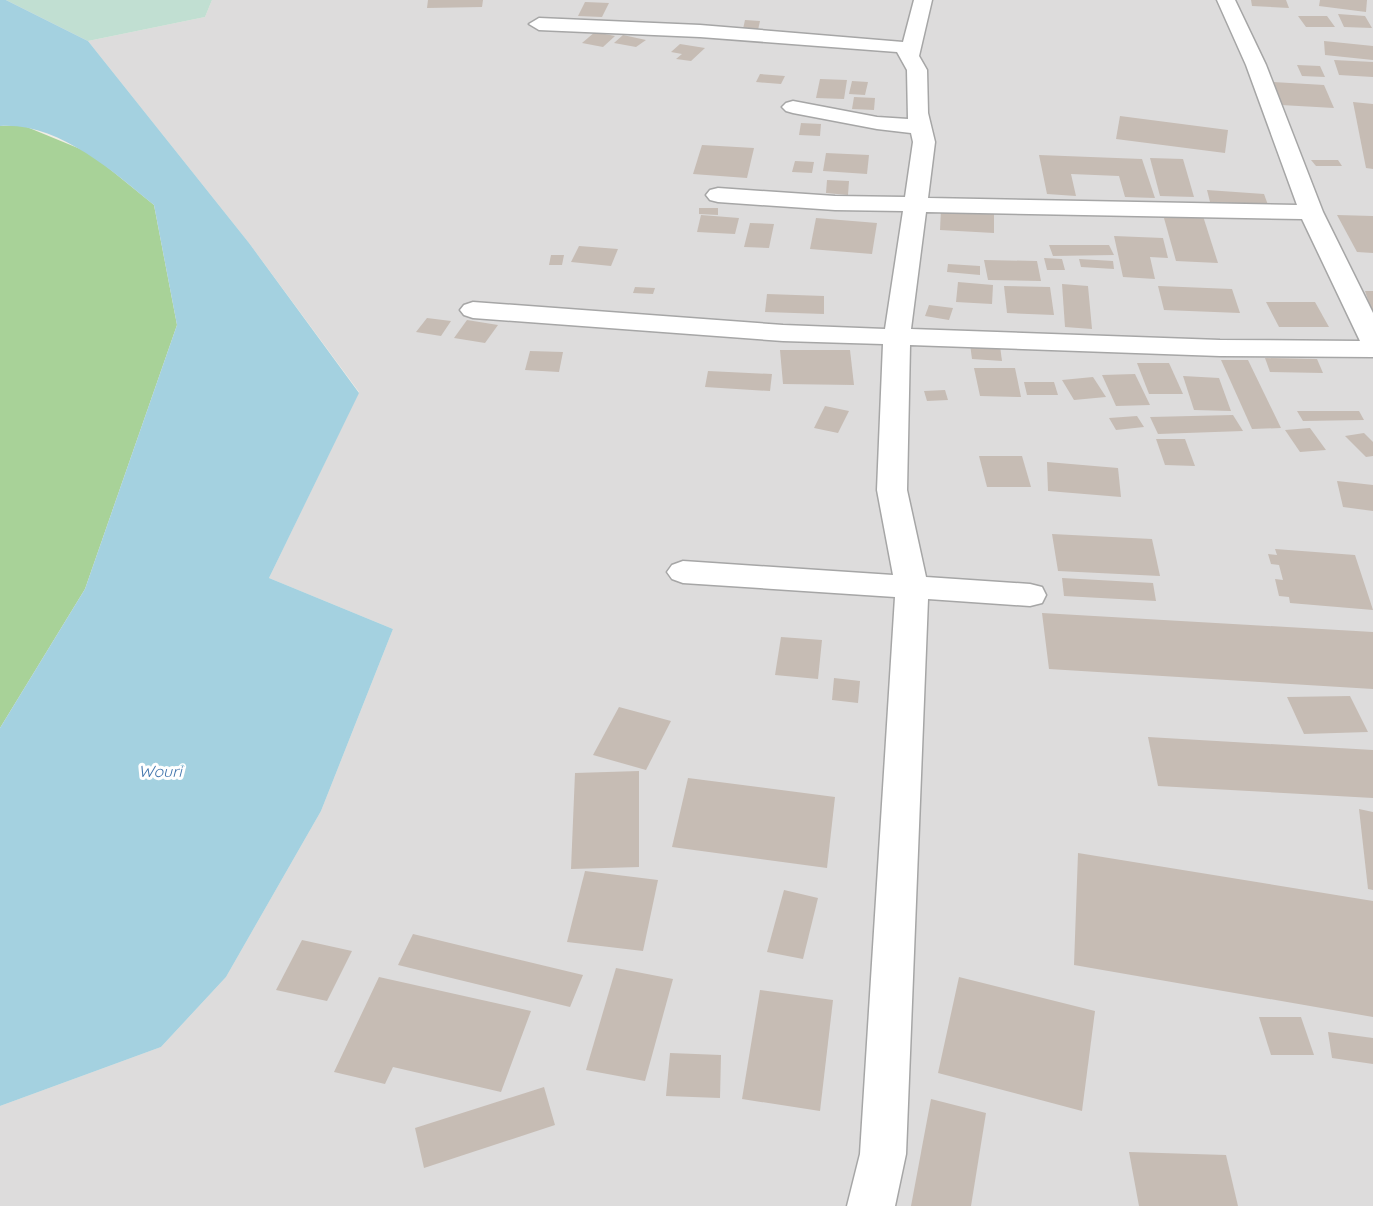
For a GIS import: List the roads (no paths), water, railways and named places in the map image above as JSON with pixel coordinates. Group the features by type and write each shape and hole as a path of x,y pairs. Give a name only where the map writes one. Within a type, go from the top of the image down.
{"street":[{"path":"909,55 923,0"},
{"path":"1226,0 1256,65 1311,212 1373,340"},
{"path":"539,24 700,30 889,45 904,48 917,70 915,92 924,142 897,337 892,490 912,587 884,1154 871,1206"},
{"path":"793,107 877,123 921,127"},
{"path":"718,195 835,203 917,202 1311,212"},
{"path":"473,310 733,330 1220,348 1373,349"},
{"path":"683,572 1030,595"}],"water":[{"name":"Wouri","path":"0,0 6,0 88,41 249,243 359,393 269,578 393,629 321,811 226,977 161,1047 0,1106 0,728 85,589 177,325 154,205 102,164 63,140 22,127 0,126"}]}
